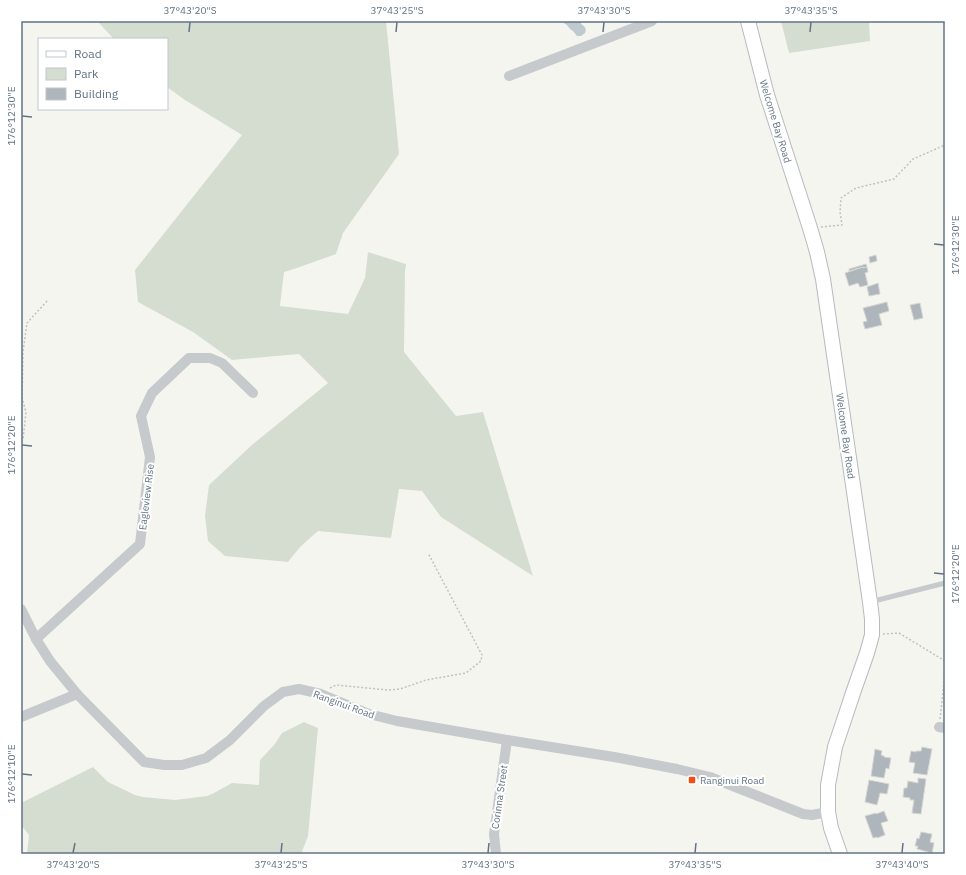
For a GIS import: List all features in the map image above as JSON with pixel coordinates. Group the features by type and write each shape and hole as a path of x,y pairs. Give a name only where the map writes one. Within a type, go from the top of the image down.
{"main road":[{"name":"Welcome Bay Road","path":"748,21 767,95 817,252 872,619 872,635 835,747 828,785 828,812 831,828 840,854"}],"street":[{"path":"509,76 652,21"},
{"name":"Eagleview Rise","path":"36,639 140,544 150,457 141,416 152,393 189,358 210,358 222,363 253,393"},
{"name":"Ranginui Road","path":"21,609 36,639 50,661 76,694 144,762 164,765 182,765 206,758 230,740 264,706 284,692 299,689 321,694 369,714 507,740 614,757 677,769 710,777 803,814 812,815 828,812"},
{"path":"21,717 76,694"},
{"name":"Corinna Street","path":"496,854 494,834 507,740"}],"lane":[{"path":"870,602 945,583"}],"path":[{"path":"810,228 842,225 840,212 841,198 856,188 894,179 913,159 945,146"},
{"path":"21,440 23,440 26,412 22,398 22,352 27,323 48,300"},
{"path":"321,694 336,685 388,690 400,689 426,680 466,673 481,661 482,655 428,553"},
{"path":"872,635 899,633 945,661"},
{"path":"942,727 945,675"}],"green space":[{"path":"87,21 386,21 399,154 343,233 336,254 284,272 280,306 348,314 365,278 368,252 406,264 404,352 456,416 483,412 533,576 441,517 422,491 399,489 391,538 318,531 300,547 288,562 225,556 208,541 205,516 209,485 253,444 328,383 299,354 232,360 193,332 138,302 135,270 242,135 168,88 168,38 113,38 98,22"},
{"path":"781,21 869,21 870,41 789,53"},
{"path":"304,722 318,728 308,836 301,854 27,854 29,835 21,825 21,803 93,767 108,782 135,795 143,797 175,800 207,796 232,783 259,785 260,760 274,745 282,733"}],"shaded area":[{"path":"563,21 583,21 581,24 586,30 585,33 581,36 577,36"}],"building":[{"path":"876,255 877,261 870,263 869,257"},
{"path":"866,264 867,267 849,271 849,269"},
{"path":"867,267 868,272 865,273 868,285 860,287 858,283 849,286 845,273"},
{"path":"878,283 880,294 869,296 867,287"},
{"path":"887,302 889,311 879,314 882,325 865,329 863,322 867,321 863,308"},
{"path":"920,303 923,318 914,320 910,305"},
{"path":"922,747 932,749 927,775 913,773 915,763 909,762 911,751 921,751"},
{"path":"875,749 882,751 881,755 884,757 891,758 889,769 886,768 884,778 871,776"},
{"path":"918,778 926,779 921,814 912,813 914,800 903,797 904,788 907,788 908,781 918,783"},
{"path":"869,780 889,784 887,794 880,793 877,805 865,802"},
{"path":"884,811 888,821 881,823 885,835 873,838 865,816"},
{"path":"921,832 932,834 930,842 934,843 932,853 917,849 918,846 915,846 917,838 919,839"}],"place":[{"name":"Ranginui Road","path":"692,780"}]}
